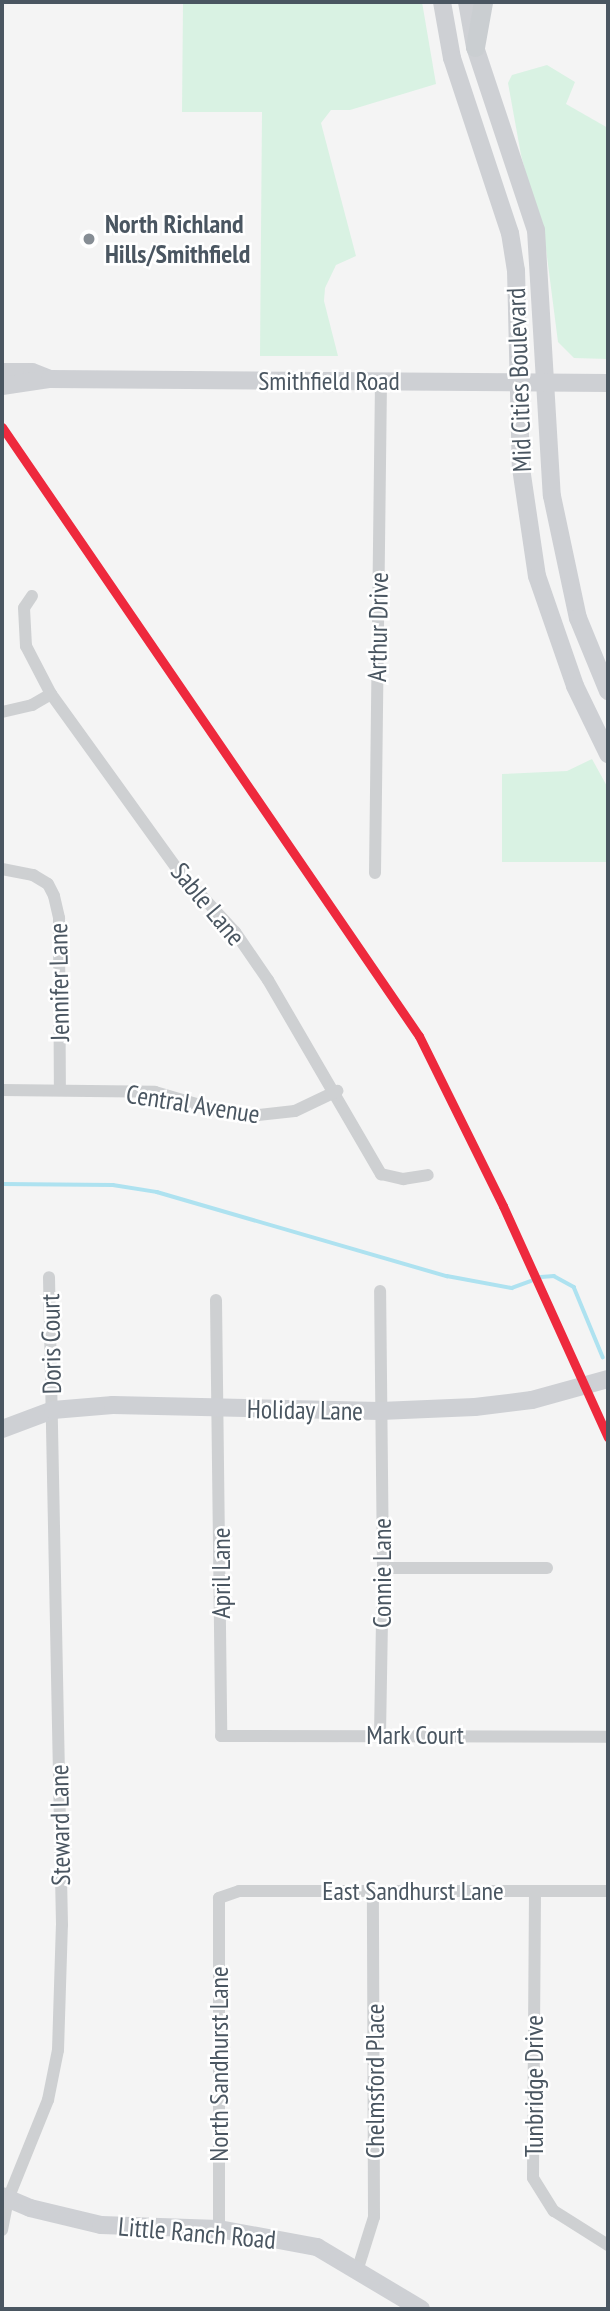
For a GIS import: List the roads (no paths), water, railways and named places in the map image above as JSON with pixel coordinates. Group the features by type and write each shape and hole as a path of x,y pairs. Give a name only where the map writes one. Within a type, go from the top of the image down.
{"main road":[{"name":"Mid Cities Boulevard","path":"442,2 452,58 510,233 516,270 521,468 537,576 575,686 608,754"},
{"name":"Mid Cities Boulevard","path":"467,2 475,47 536,230 552,496 564,568 578,618 608,691"},
{"path":"475,47 483,2"},
{"name":"Smithfield Road","path":"2,372 33,372 50,379"},
{"name":"Smithfield Road","path":"2,386 29,385 50,379 608,383"},
{"name":"Holiday Lane","path":"2,1429 53,1410 113,1405 380,1411 475,1407 532,1399 608,1379"},
{"name":"Little Ranch Road","path":"5,2197 101,2225 219,2229 317,2247 358,2268 421,2309"}],"street":[{"name":"Arthur Drive","path":"375,873 381,381"},
{"name":"Sable Lane","path":"32,596 24,608 26,646 51,694 177,869 234,932 337,1091 382,1174 403,1179 428,1175"},
{"path":"2,712 32,705 51,694"},
{"name":"Jennifer Lane","path":"2,869 33,876 48,884 54,896 59,918 60,1090"},
{"name":"Central Avenue","path":"2,1090 155,1093 241,1117 295,1111 337,1091"},
{"name":"Doris Court","path":"49,1277 53,1410"},
{"name":"Connie Lane","path":"380,1291 383,1568 380,1735"},
{"name":"April Lane","path":"216,1300 220,1409 221,1736"},
{"name":"Steward Lane","path":"2,2230 5,2197 48,2100 58,2050 62,1925 53,1410"},
{"path":"383,1568 547,1568"},
{"name":"Mark Court","path":"221,1736 608,1737"},
{"name":"East Sandhurst Lane","path":"219,1898 239,1891 608,1891"},
{"name":"Chelmsford Place","path":"358,2268 374,2205 373,1891"},
{"name":"Tunbridge Drive","path":"535,1891 533,2178 554,2211 608,2245"},
{"name":"North Sandhurst Lane","path":"219,1898 219,2229"}],"waterway":[{"path":"2,1184 113,1185 157,1192 447,1276 512,1288 531,1281"},
{"path":"541,1277 554,1276 574,1287 603,1357"}],"place":[{"name":"North Richland Hills/Smithfield","path":"89,239"}]}
